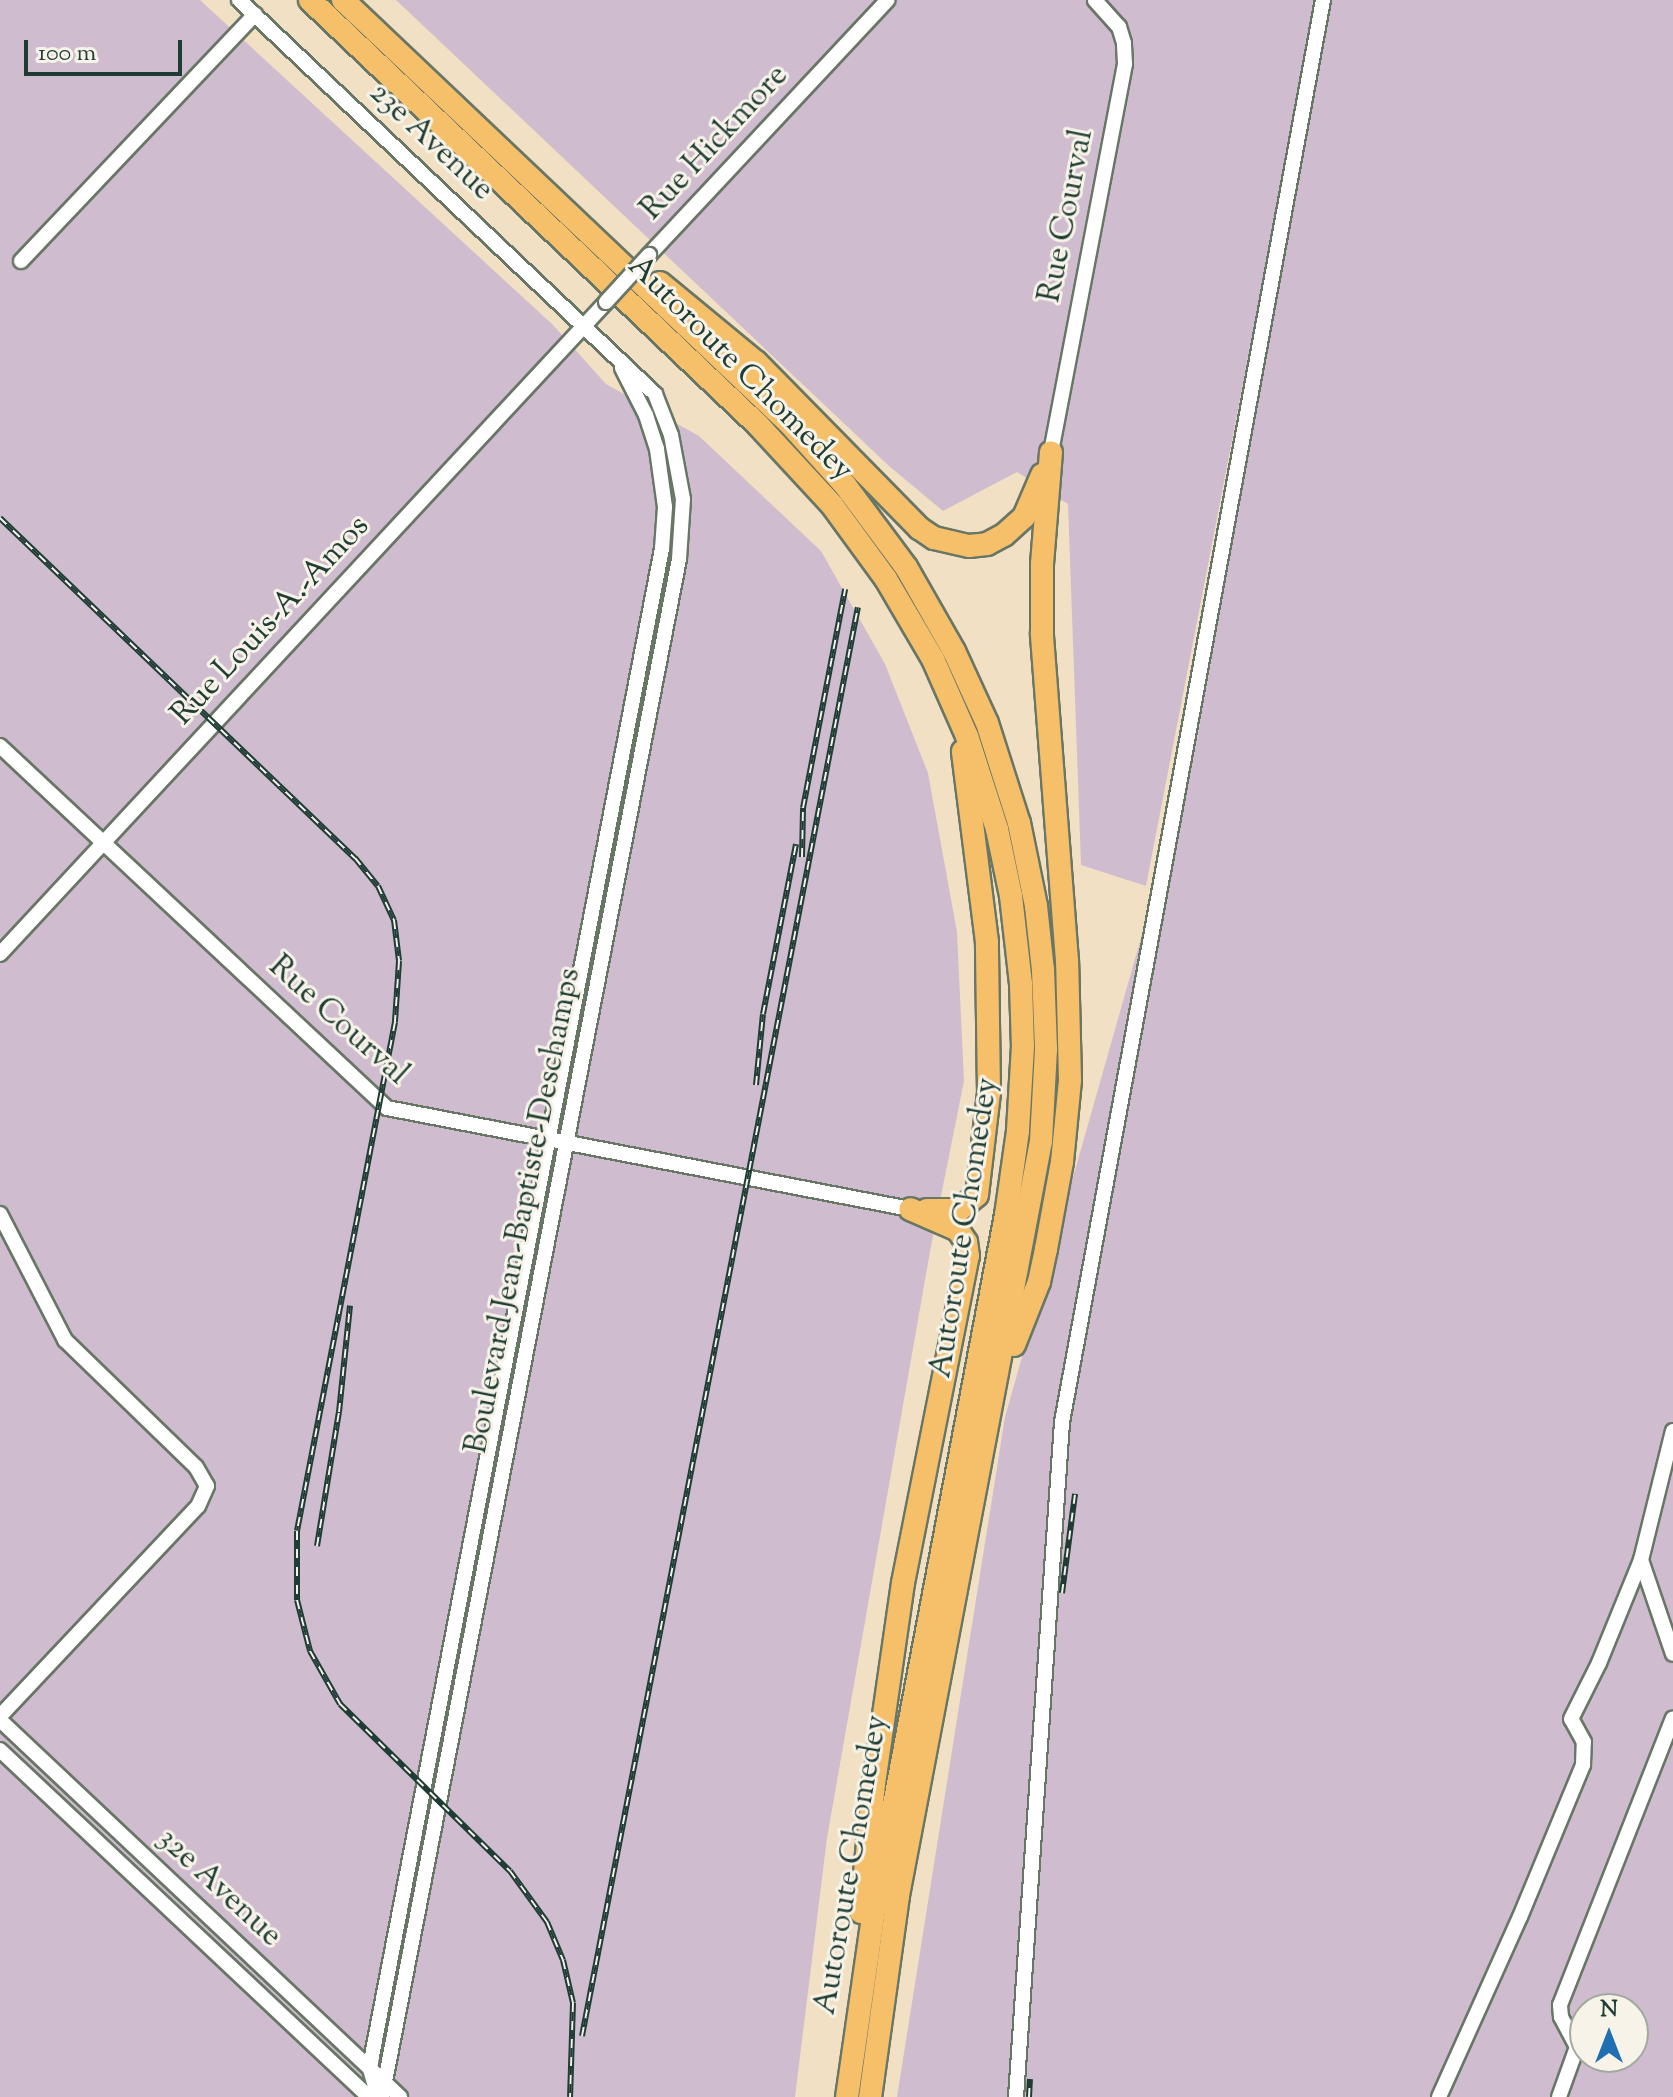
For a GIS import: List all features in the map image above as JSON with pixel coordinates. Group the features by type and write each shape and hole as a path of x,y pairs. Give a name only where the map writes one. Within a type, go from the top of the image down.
{"highway":[{"name":"Autoroute Chomedey","path":"310,0 801,469 886,579 928,650 957,711 991,808 1011,896 1023,1009 1020,1109 1006,1215 877,1895 847,2097"},
{"name":"Autoroute Chomedey","path":"343,0 789,423 839,477 916,582 959,660 987,723 1013,801 1033,886 1043,970 1046,1049 1036,1172 898,1896 870,2097"},
{"path":"537,184 741,348 828,432 919,528 934,538 969,546 987,544 1004,535 1029,509 1051,452"},
{"path":"994,1396 1039,1282 1062,1162 1070,1080 1067,961 1042,621 1051,452"},
{"path":"910,1209 956,1211 971,1203 979,1188 985,1136 990,1043 987,942 957,711"},
{"path":"850,2063 866,1854 903,1583 968,1256 966,1242 958,1230 910,1209"}],"street":[{"name":"23e Avenue","path":"239,0 584,325"},
{"name":"Rue Courval","path":"1051,452 1125,64 1119,27 1095,0"},
{"path":"1016,2097 1064,1413 1167,866 1323,0"},
{"name":"Rue Hickmore","path":"584,325 879,3"},
{"path":"21,261 255,14"},
{"name":"Boulevard Jean-Baptiste-Deschamps","path":"381,2092 682,534 680,472 664,412 655,394 584,325"},
{"name":"Rue Louis-A.-Amos","path":"0,954 584,325"},
{"name":"Boulevard Jean-Baptiste-Deschamps","path":"381,2092 370,2069 664,535 664,492 654,441 641,403 613,354"},
{"name":"Rue Courval","path":"0,746 387,1108 910,1209"},
{"path":"0,1214 65,1340 196,1467 207,1486 198,1506 0,1718"},
{"path":"515,1319 531,1322"},
{"path":"1439,2097 1520,1917 1583,1765 1584,1742 1571,1719 1641,1560 1673,1431"},
{"path":"1641,1560 1673,1654"},
{"name":"32e Avenue","path":"0,1718 370,2069"},
{"path":"1559,2097 1576,2052 1576,2039 1561,2017 1560,2005 1673,1718"},
{"name":"32e Avenue","path":"2,1757 369,2097"},
{"path":"417,1826 433,1830"},
{"path":"381,2092 400,2097"}],"shaded area":[{"path":"0,0 200,0 553,325 606,384 699,436 821,551 885,664 928,773 957,932 964,1081 931,1246 827,1838 795,2097 0,2097"},
{"path":"396,0 1317,0 1146,886 1081,865 1068,504 1017,472 943,511 889,466"},
{"path":"1331,0 1673,0 1673,2097 897,2097 1005,1417 1196,744"}],"railway":[{"path":"0,518 355,858 378,886 394,920 399,961 395,1022 297,1531 297,1600 310,1651 340,1704 510,1871 547,1922 563,1960 573,2003 570,2097"},
{"path":"802,857 803,808 845,589"},
{"path":"582,2036 858,607"},
{"path":"756,1085 763,1014 796,844"},
{"path":"317,1546 339,1412 350,1306"},
{"path":"1062,1593 1075,1494"},
{"path":"1029,2097 1030,2079"}]}
